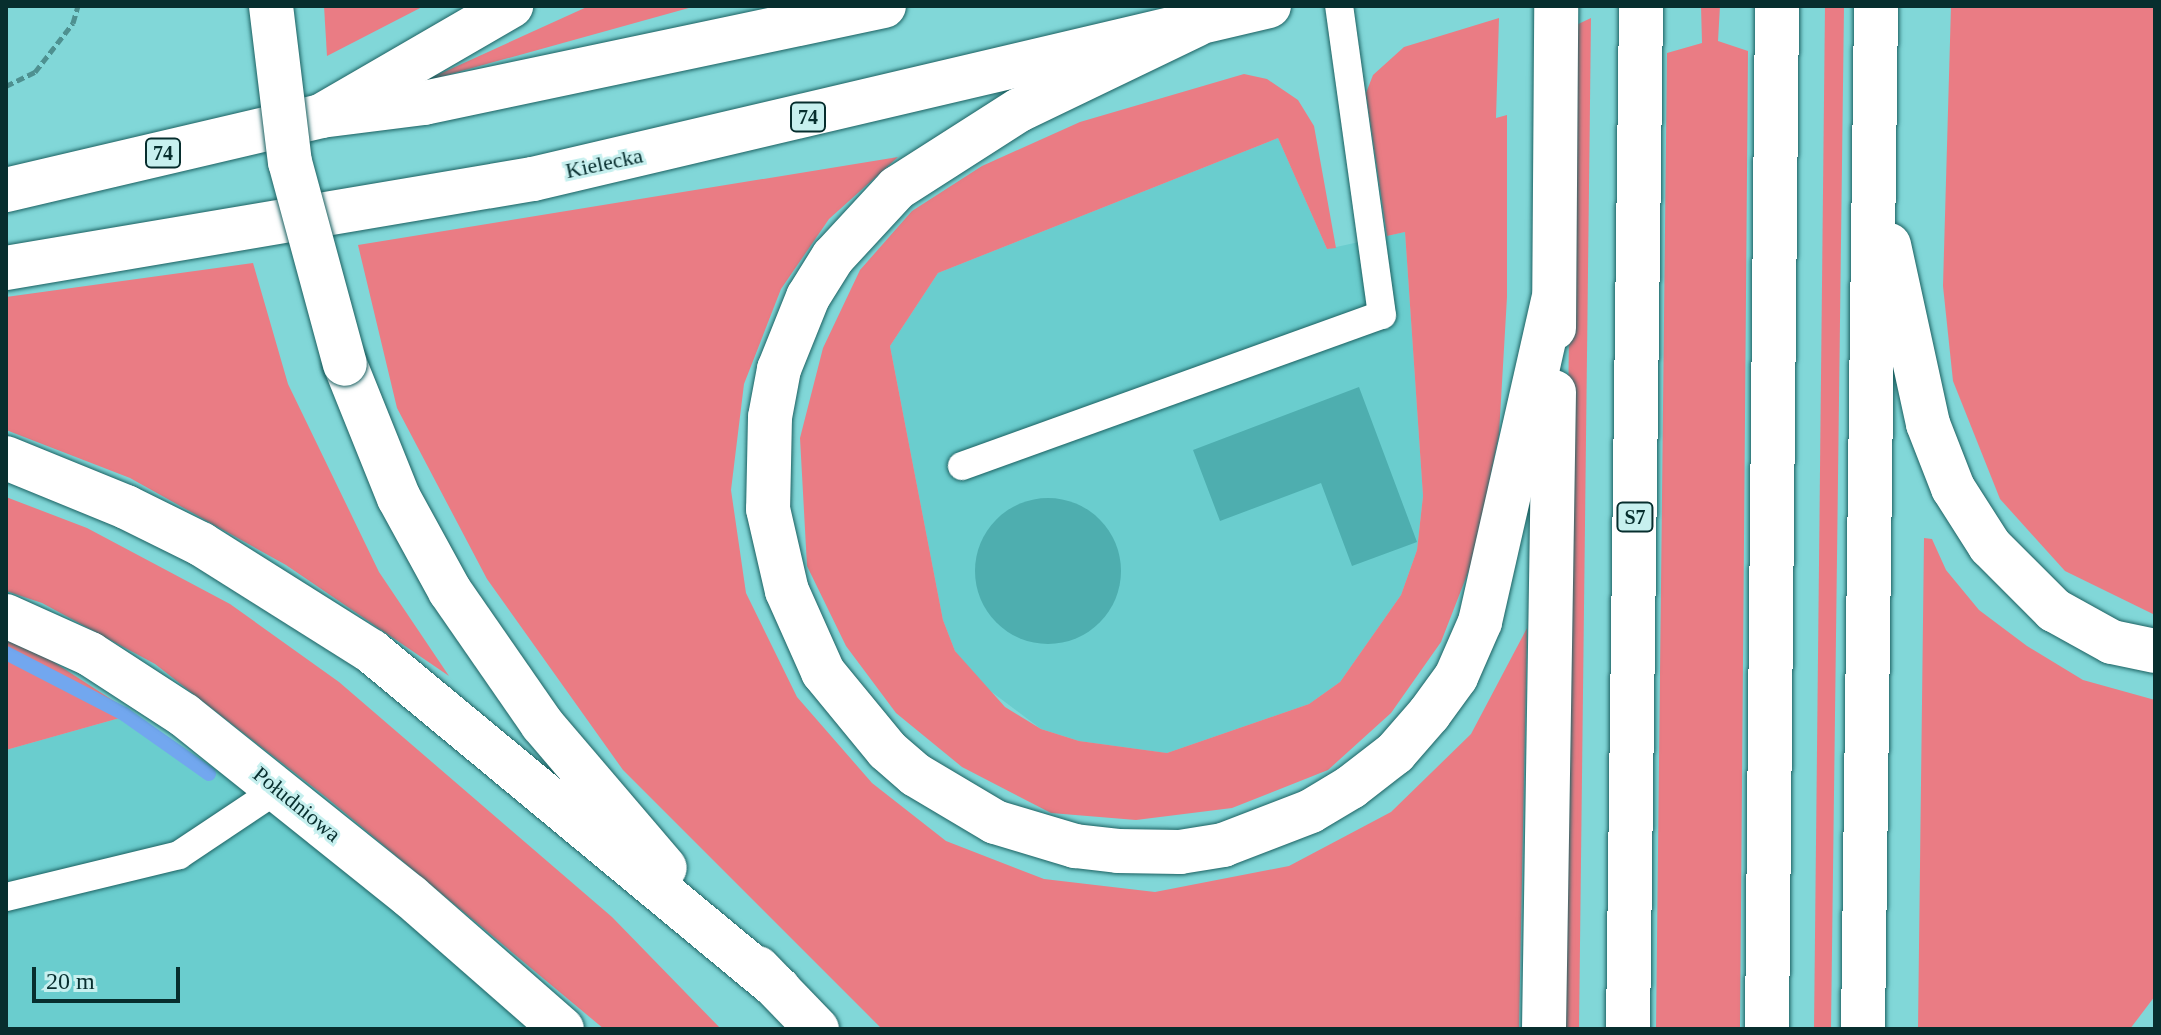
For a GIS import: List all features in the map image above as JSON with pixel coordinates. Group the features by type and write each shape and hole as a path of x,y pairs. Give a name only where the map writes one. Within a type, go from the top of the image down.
{"main road":[{"path":"271,6 290,162 345,364 421,543 494,657 582,775 817,1029"},
{"path":"321,116 511,6"},
{"name":"74","path":"6,190 321,116 424,103 884,6"},
{"name":"74","path":"1196,25 1269,6"},
{"name":"S7","path":"1628,1029 1641,6"},
{"path":"1767,1029 1777,6"},
{"path":"1863,1029 1876,6"},
{"path":"1544,1029 1556,18"},
{"path":"1196,25 1019,110 897,188 833,257 787,346 770,417 767,467 775,552 806,640 823,672 887,750 916,775 995,822 1075,846 1118,851 1180,852 1223,845 1311,811 1351,787 1395,753 1429,714 1456,677 1480,622 1513,496 1553,300"},
{"name":"Kielecka","path":"6,268 533,179 1196,25"},
{"path":"1873,167 1928,424 1953,488 1990,546 2054,610 2112,642 2155,651"},
{"path":"6,458 126,507 201,544 371,651 779,989"},
{"name":"Południowa","path":"6,616 48,633 134,681 278,789 562,1029"}],"lane":[{"path":"962,466 1382,315 1339,6"},
{"path":"6,897 179,855 278,789"}],"path":[{"path":"6,86 35,72 73,23 78,6"}],"shaded area":[{"path":"324,6 424,6 327,56"},
{"path":"589,6 696,6 422,82"},
{"path":"1701,6 1720,6 1718,41 1748,51 1740,1029 1656,1029 1667,53 1702,43"},
{"path":"1825,6 1844,6 1831,1029 1814,1029"},
{"path":"1951,6 2155,6 2155,615 2065,571 2000,499 1953,381 1943,286"},
{"path":"1499,18 1496,118 1507,115 1507,297 1499,434 1474,557 1441,642 1391,713 1328,770 1232,808 1136,820 1051,813 962,767 896,713 846,646 807,566 800,438 823,348 860,270 912,211 982,166 1080,122 1244,74 1267,79 1298,100 1314,126 1336,248 1327,249 1278,138 938,273 890,346 943,620 955,651 1005,707 1041,729 1079,741 1167,753 1309,704 1340,682 1401,595 1417,550 1423,496 1405,232 1387,236 1366,93 1373,75 1404,47"},
{"path":"1591,18 1579,1029 1562,1029 1572,27"},
{"path":"1278,138 1327,249 1405,232 1423,496 1417,550 1401,595 1340,682 1309,704 1167,753 1079,741 1041,729 981,684 955,651 943,620 890,346 938,273"},
{"path":"898,157 829,219 781,289 744,384 731,490 746,593 797,697 872,783 946,841 1044,879 1155,892 1289,866 1391,812 1471,734 1527,628 1519,1029 882,1029 623,770 487,579 397,408 358,245"},
{"path":"253,263 288,384 379,572 449,676 286,565 130,478 6,430 6,297"},
{"path":"6,497 87,528 230,604 339,682 612,917 721,1029 604,1029 327,798 155,664 42,603 6,591"},
{"path":"1924,538 1932,539 1946,570 1979,610 2027,646 2083,680 2155,700 2155,996 2130,1029 1918,1029"},
{"path":"6,637 29,646 134,714 6,750"},
{"path":"134,714 275,809 534,1029 6,1029 6,750"}],"building":[{"path":"1359,387 1417,542 1352,566 1321,483 1220,521 1193,450"},
{"path":"1048,498 1076,504 1100,519 1115,543 1121,571 1115,599 1100,623 1076,638 1048,644 1020,638 996,623 981,599 975,571 981,543 996,519 1020,504"}],"waterway":[{"path":"6,653 124,714 209,774"}]}
